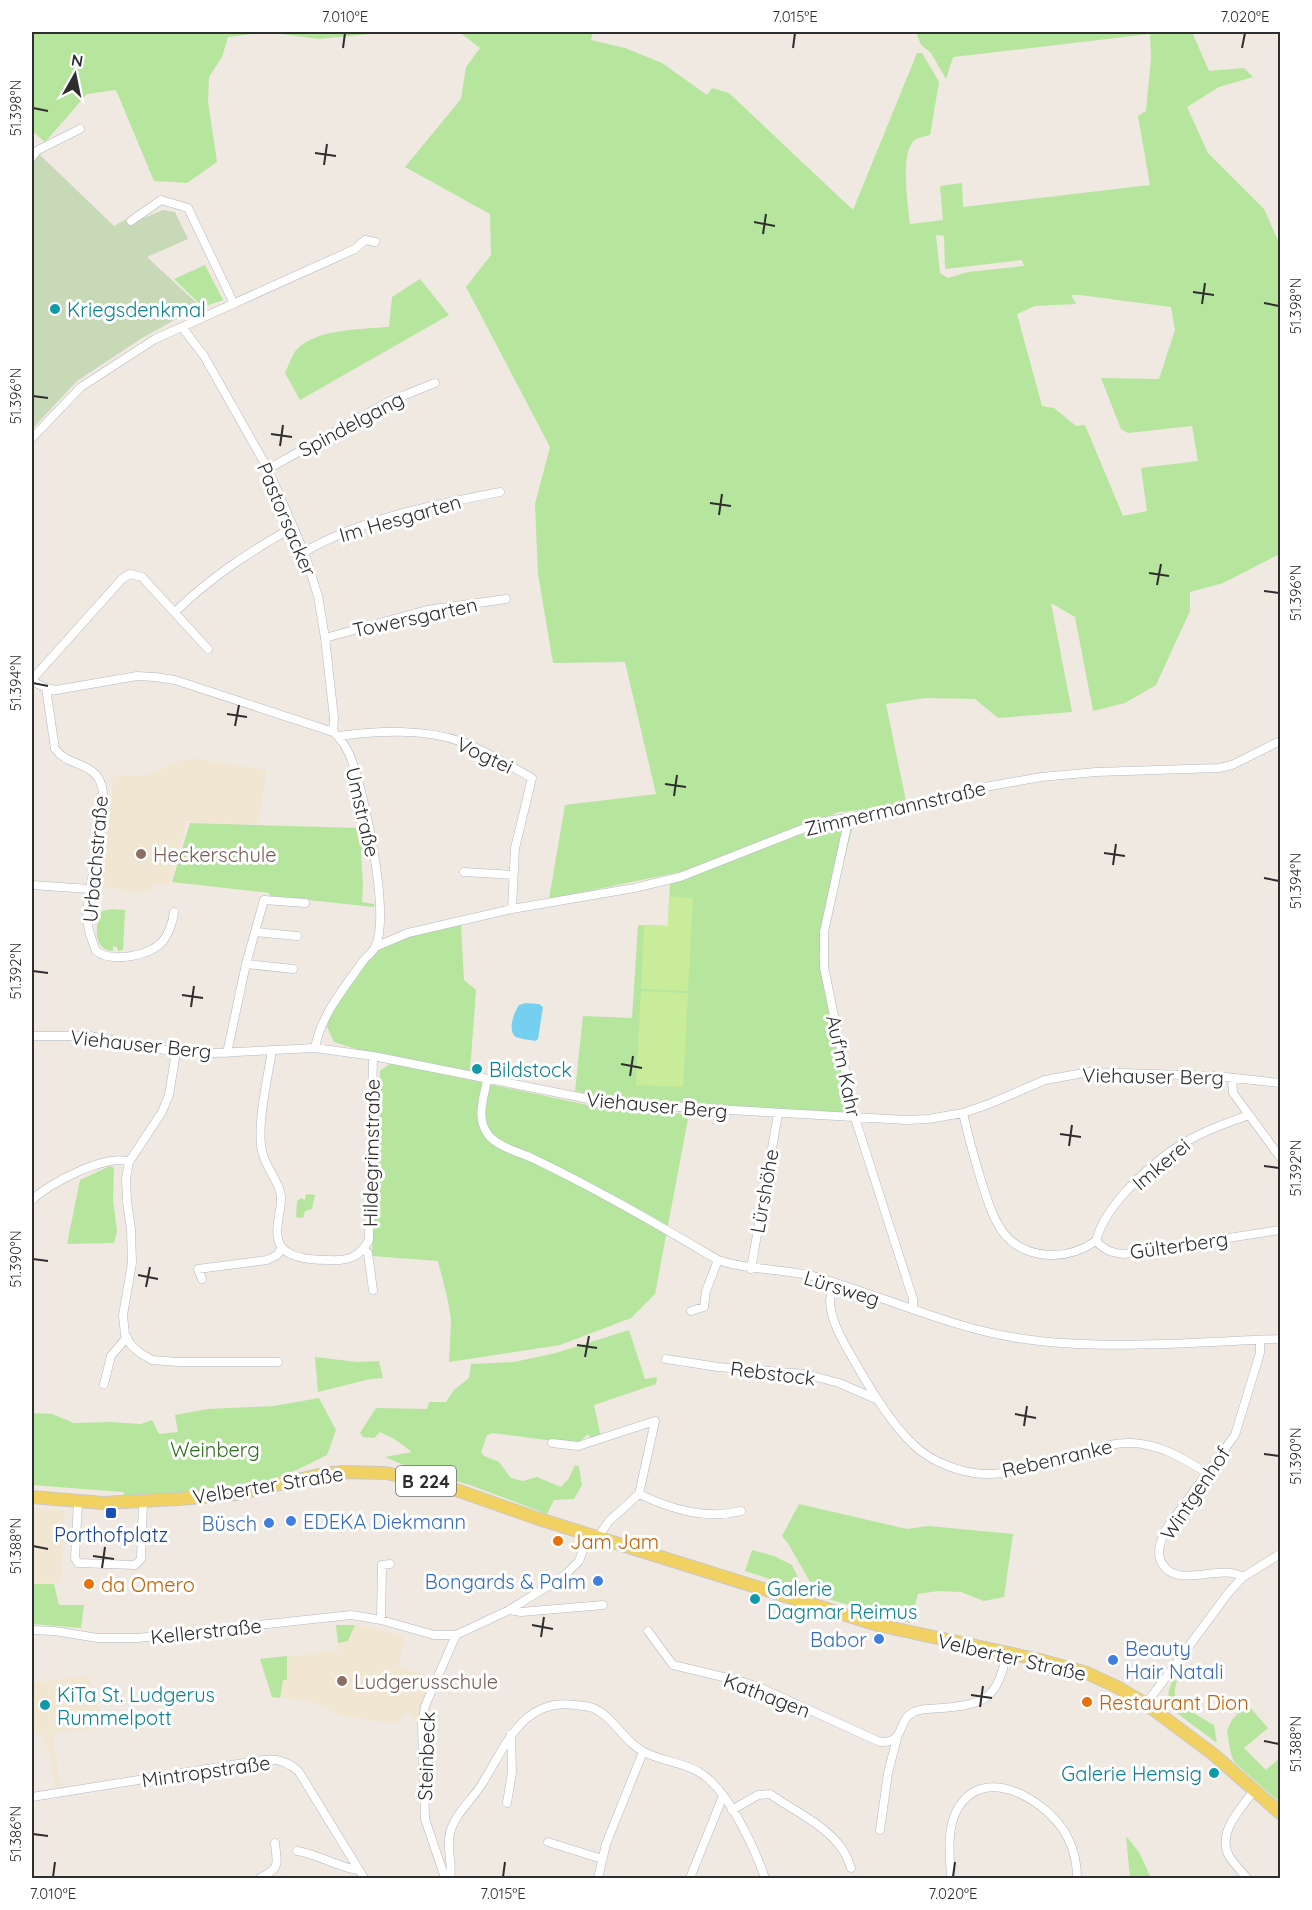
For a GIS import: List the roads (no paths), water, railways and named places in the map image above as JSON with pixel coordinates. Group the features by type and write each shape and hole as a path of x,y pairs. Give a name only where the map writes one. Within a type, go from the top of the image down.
{"main road":[{"name":"Velberter Straße","path":"143,1502 236,1494 324,1474 362,1471 412,1477 874,1624 1087,1673 1146,1704"},
{"name":"B 224","path":"32,1497 78,1502 143,1502"},
{"name":"B 224","path":"1146,1704 1255,1789 1281,1813"}],"street":[{"path":"32,157 38,150 80,129"},
{"path":"131,221 161,200 188,208 234,304"},
{"path":"32,438 81,387 155,339 356,249 365,240 375,242"},
{"name":"Pastorsacker","path":"182,327 215,374 268,469 304,552 318,596 336,734"},
{"name":"Spindelgang","path":"268,469 390,401 435,383"},
{"name":"Im Hesgarten","path":"304,552 334,538 424,507 500,492"},
{"path":"175,612 196,591 244,555 293,527"},
{"path":"208,649 142,577 127,575 32,681 56,690 137,676 175,680 336,734"},
{"name":"Towersgarten","path":"325,638 427,610 506,599"},
{"name":"Urbachstraße","path":"46,688 55,749 60,756 93,772 98,776 101,785 104,808 90,890 87,924 96,951 108,957 146,951 157,946 164,940 174,912"},
{"name":"Vogtei","path":"336,734 407,733 455,739 483,751 532,778 515,848 512,909"},
{"name":"Umstraße","path":"336,734 353,765 359,783 377,872 380,910 375,947"},
{"name":"Zimmermannstraße","path":"375,947 408,933 512,909 634,888 680,877 820,822 891,811 974,789 1041,777 1219,768 1232,765 1281,741"},
{"name":"Auf'm Kahr","path":"846,817 846,831 830,898 823,951 824,967 855,1118 913,1299 913,1309"},
{"path":"464,872 513,875"},
{"path":"32,885 90,890"},
{"path":"227,1053 246,964 264,900 305,903"},
{"path":"255,932 297,936"},
{"path":"315,1048 324,1018 375,947"},
{"path":"246,964 293,969"},
{"name":"Viehauser Berg","path":"32,1036 90,1035 176,1052 227,1053 315,1048 373,1056 609,1103 855,1118 918,1120 963,1113 1045,1080 1089,1072 1232,1078 1281,1083"},
{"path":"202,1279 198,1269 267,1260 277,1255 282,1248 278,1239 281,1208 279,1187 262,1154 260,1135 272,1050"},
{"path":"176,1052 169,1095 162,1112 129,1161 126,1178 132,1263 123,1315 127,1338 140,1353 152,1360 278,1362"},
{"name":"Hildegrimstraße","path":"282,1248 294,1255 330,1260 348,1259 358,1255 369,1240 373,1056"},
{"path":"1232,1078 1233,1093 1281,1158"},
{"name":"Lürsweg","path":"488,1080 482,1121 492,1138 552,1168 718,1260 751,1269 812,1276 835,1282 913,1309 1015,1338 1051,1342 1116,1344 1281,1339"},
{"path":"963,1113 969,1143 993,1218 1008,1238 1023,1250 1040,1255 1058,1256 1075,1252 1096,1241"},
{"name":"Lürshöhe","path":"751,1269 778,1114"},
{"name":"Imkerei","path":"1096,1241 1102,1223 1117,1203 1164,1157 1197,1135 1249,1115"},
{"path":"32,1200 40,1191 81,1171 114,1159 129,1161"},
{"name":"Gülterberg","path":"1096,1241 1111,1253 1124,1254 1281,1230"},
{"name":"Hildegrimstraße","path":"364,1249 368,1253 373,1290"},
{"path":"691,1311 704,1307 706,1291 718,1260"},
{"name":"Rebenranke","path":"835,1282 830,1301 833,1314 851,1356 876,1399 914,1445 933,1459 957,1469 984,1474 1008,1472 1110,1445 1130,1442 1152,1445 1175,1454 1207,1473"},
{"path":"104,1384 111,1356 127,1338"},
{"name":"Wintgenhof","path":"1243,1577 1236,1573 1224,1572 1189,1576 1176,1575 1166,1569 1161,1562 1161,1541 1166,1529 1229,1443 1240,1423 1260,1353 1260,1340"},
{"name":"Rebstock","path":"666,1359 718,1367 805,1374 839,1383 876,1399"},
{"path":"552,1443 578,1446 655,1421 639,1494 594,1535"},
{"path":"639,1494 665,1506 689,1513 727,1515 741,1511"},
{"path":"78,1502 75,1558 78,1563 135,1565 141,1559 143,1502"},
{"name":"Kellerstraße","path":"32,1630 98,1638 138,1638 351,1615 381,1620 434,1635 456,1635 509,1610 572,1570 594,1535"},
{"path":"1146,1704 1212,1613 1243,1577 1281,1554"},
{"path":"381,1620 382,1564 390,1564"},
{"path":"509,1610 521,1612 603,1605"},
{"name":"Kathagen","path":"648,1631 673,1665 759,1687 880,1742 890,1743 897,1737"},
{"name":"Steinbeck","path":"445,1878 425,1819 422,1725 425,1706 456,1635"},
{"path":"880,1830 888,1773 897,1737 906,1717 915,1711 974,1704 986,1697 1002,1677 1006,1653"},
{"path":"450,1878 449,1840 452,1825 482,1784 511,1734 524,1721 543,1708 563,1703 593,1708 614,1723 633,1746 642,1752 698,1771 718,1788 747,1836 765,1878"},
{"path":"507,1803 512,1772 511,1734"},
{"path":"598,1878 602,1859 642,1752"},
{"name":"Mintropstraße","path":"32,1797 263,1760 281,1761 290,1764 299,1772 364,1878"},
{"path":"951,1878 950,1836 956,1812 961,1803 978,1791 999,1787 1028,1796 1047,1809 1054,1817 1069,1839 1077,1878"},
{"path":"1247,1878 1229,1856 1224,1844 1225,1832 1255,1789"},
{"path":"732,1810 758,1795 770,1794 811,1820 826,1833 843,1850 851,1868"},
{"path":"690,1878 723,1796"},
{"path":"548,1842 602,1859"},
{"path":"260,1878 274,1871 277,1866 274,1843"},
{"path":"297,1851 316,1855 348,1869 358,1870"}],"water":[{"path":"526,1003 539,1004 543,1007 538,1039 535,1041 516,1037 512,1030 512,1021 517,1008"}],"place":[{"name":"Kriegsdenkmal","path":"55,309"},
{"name":"Heckerschule","path":"141,854"},
{"name":"Bildstock","path":"477,1069"},
{"name":"Porthofplatz","path":"111,1513"},
{"name":"EDEKA Diekmann","path":"291,1521"},
{"name":"Büsch","path":"269,1523"},
{"name":"Jam Jam","path":"558,1541"},
{"name":"Bongards & Palm","path":"598,1581"},
{"name":"da Omero","path":"89,1584"},
{"name":"Galerie Dagmar Reimus","path":"755,1599"},
{"name":"Babor","path":"879,1639"},
{"name":"Beauty Hair Natali","path":"1113,1660"},
{"name":"Ludgerusschule","path":"342,1681"},
{"name":"Restaurant Dion","path":"1087,1702"},
{"name":"KiTa St. Ludgerus Rummelpott","path":"45,1705"},
{"name":"Galerie Hemsig","path":"1214,1773"}],"park label":[{"name":"Weinberg","path":"215,1449"}]}
